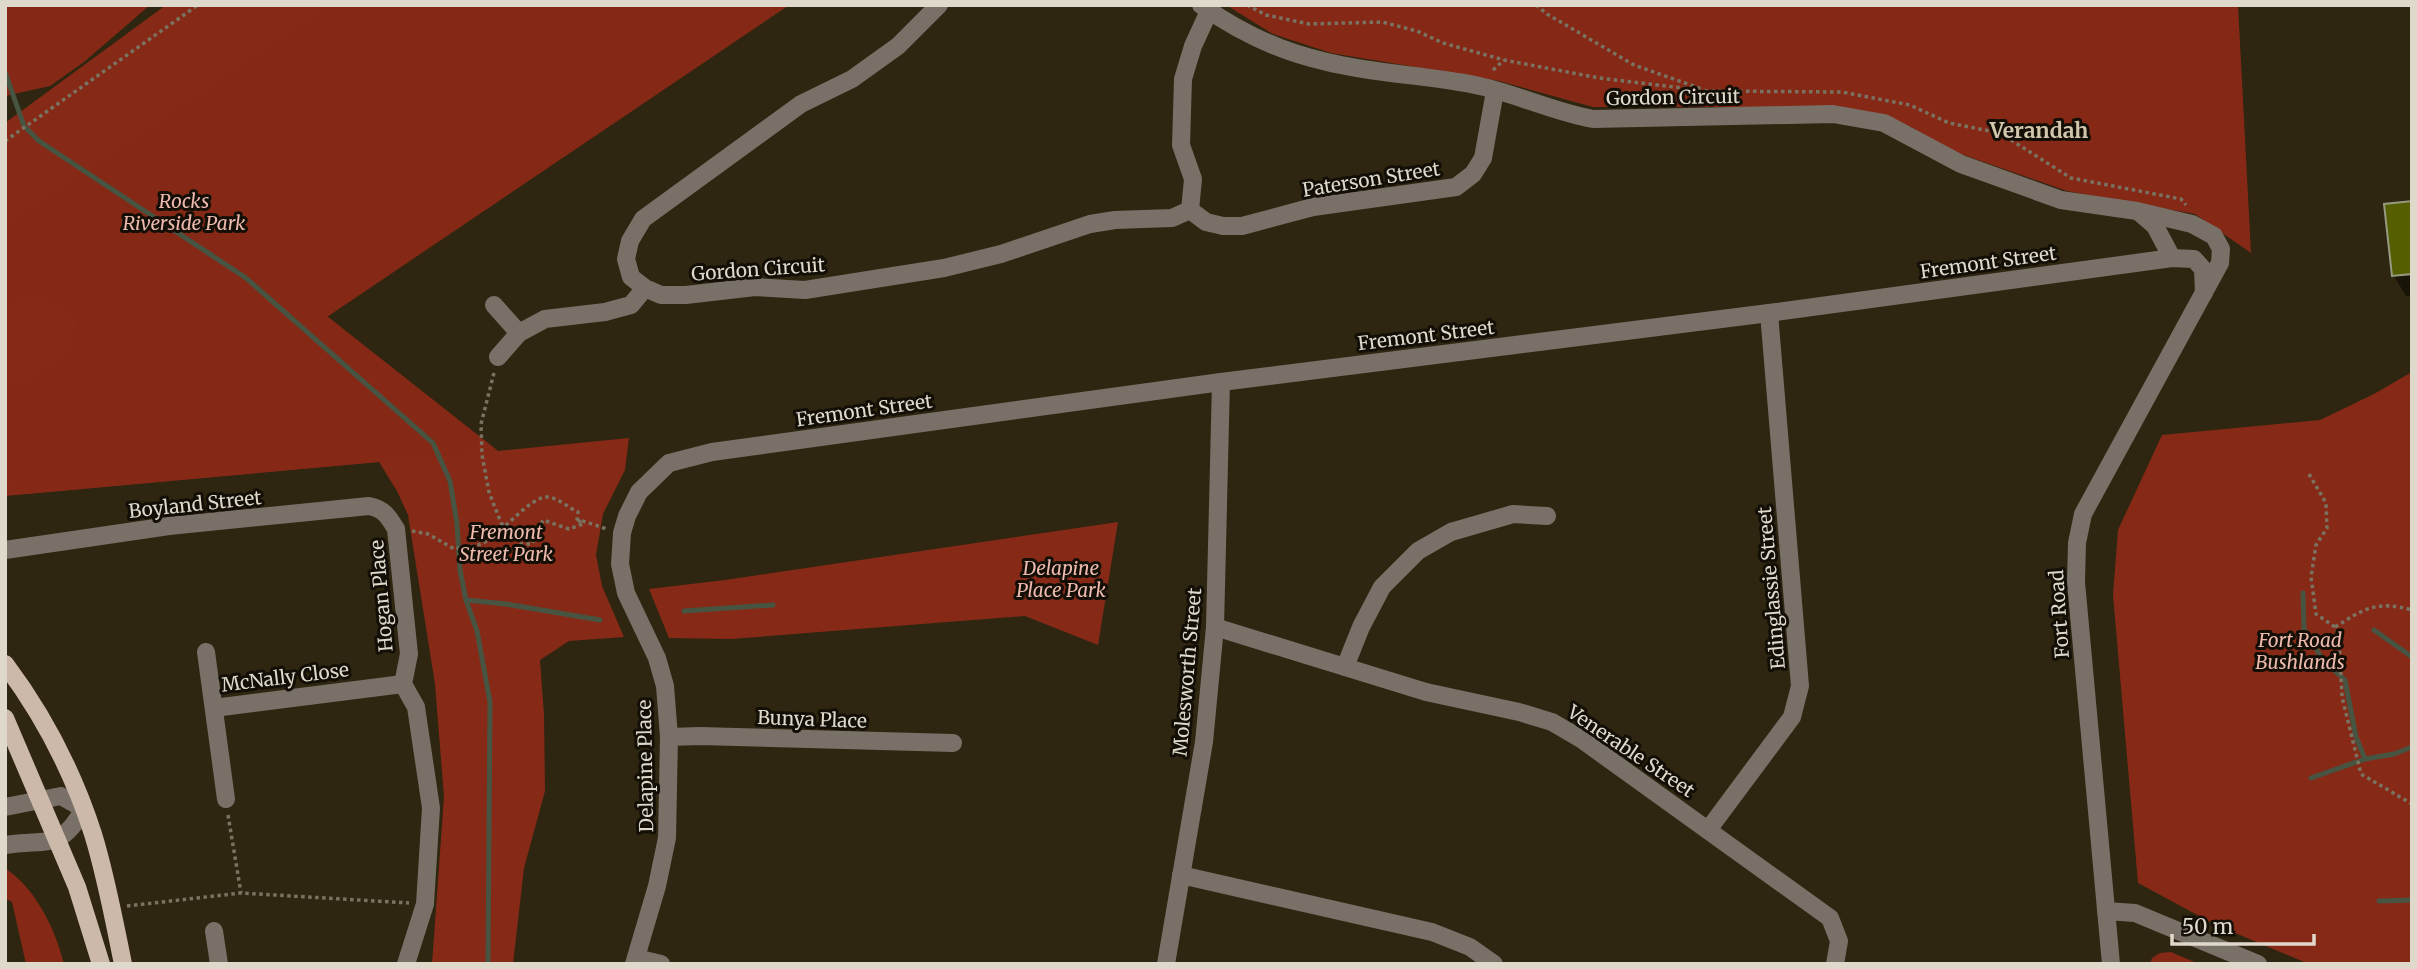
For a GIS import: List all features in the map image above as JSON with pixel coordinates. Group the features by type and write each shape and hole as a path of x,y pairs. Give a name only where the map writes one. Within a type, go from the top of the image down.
{"main road":[{"path":"5,664 30,698 60,752 84,809 104,875 123,964"},
{"path":"5,718 59,840 102,964"}],"street":[{"path":"498,357 519,333 545,319 605,312 631,304 645,288 631,277 626,259 630,241 643,219 801,104 852,79 898,46 939,5"},
{"name":"Gordon Circuit","path":"645,288 662,295 755,287 805,290 944,268 1001,254 1090,224 1115,220 1172,218 1190,210 1192,179 1181,145 1183,79 1205,8 1278,48 1328,63 1455,82 1496,91 1572,116 1593,119 1833,114 1884,123 1961,164 2061,200 2137,211 2192,224 2214,236 2221,249 2220,263 2204,293"},
{"name":"Paterson Street","path":"1190,210 1206,222 1242,226 1312,207 1456,187 1473,174 1483,158 1496,91"},
{"path":"2137,211 2155,226 2172,258"},
{"name":"Fremont Street","path":"639,492 669,463 712,452 1221,382 1769,313 2172,258 2194,259 2203,269 2204,293"},
{"name":"Fort Road","path":"2111,964 2076,582 2077,543 2083,514 2204,293"},
{"path":"494,306 519,333"},
{"name":"Edinglassie Street","path":"1708,830 1792,717 1800,686 1769,313"},
{"name":"Molesworth Street","path":"1166,964 1204,742 1215,627 1221,382"},
{"name":"Delapine Place","path":"635,961 657,886 667,838 669,737 664,686 657,658 626,593 620,564 622,533 639,492"},
{"name":"Boyland Street","path":"5,550 169,526 369,506 380,508 391,521"},
{"path":"1345,667 1361,627 1382,587 1418,551 1451,532 1513,514 1547,516"},
{"name":"Hogan Place","path":"391,521 410,653 403,684"},
{"name":"Venerable Street","path":"1215,627 1426,692 1520,712 1552,722 1581,739 1830,918 1839,941 1835,964"},
{"name":"McNally Close","path":"206,652 226,799"},
{"path":"403,684 416,707 431,808 425,904 406,964"},
{"name":"McNally Close","path":"214,708 403,684"},
{"name":"Bunya Place","path":"669,737 953,743"},
{"path":"5,807 61,796 84,809 73,828 59,840 5,845"},
{"path":"1181,875 1432,932 1470,947 1494,964"},
{"path":"2106,911 2135,913 2258,964"},
{"path":"214,931 219,964"},
{"path":"635,961 661,964"}],"path":[{"path":"5,141 198,5"},
{"path":"1536,5 1634,65 1708,92"},
{"path":"498,357 481,424 482,455 489,492 504,527 521,544 532,544 542,520 569,530 583,524 577,519"},
{"path":"2309,474 2326,503 2327,528 2316,545 2311,577 2316,614 2335,627 2339,638 2342,697 2361,774 2412,804"},
{"path":"391,521 428,534 454,549 481,544 515,520 524,508 537,499 548,496 578,512 577,519"},
{"path":"577,519 622,533"},
{"path":"2335,627 2367,607 2399,607 2412,610"},
{"path":"226,799 241,893"},
{"path":"124,906 241,893 425,904"}],"green space":[{"path":"5,5 150,5 84,62 50,86 5,96"},
{"name":"Rocks Riverside Park","path":"166,5 789,5 327,317 498,451 629,438 625,470 603,514 596,555 602,586 624,637 569,641 540,660 545,791 524,868 513,964 432,964 444,797 435,684 408,515 379,462 5,496 5,123"},
{"name":"Rocks Riverside Park","path":"329,5 789,5 327,316 498,451 25,494 5,477 5,384 16,386 63,359 78,322 44,298 5,304 5,225"},
{"path":"1226,5 2238,5 2251,253 2195,214 2067,191 1938,146 1915,129 1884,116 1833,107 1593,107 1499,81 1331,53 1273,34"},
{"name":"Fort Road Bushlands","path":"2412,372 2412,964 2309,964 2216,925 2138,883 2113,595 2118,530 2162,435 2320,420"},
{"name":"Delapine Place Park","path":"1118,522 1098,645 1025,616 731,639 669,638 649,589 725,580"},
{"path":"5,868 26,887 43,910 64,964 26,964 12,902 5,898"},
{"path":"2171,952 2199,964 2150,964 2152,958 2160,953"}],"building":[{"path":"2412,201 2412,274 2392,276 2384,204"}],"waterway":[{"path":"5,72 24,126 39,141 246,278 433,443 450,481 457,524 460,570 466,600 477,631 490,702 488,964"},
{"path":"2303,593 2304,629 2323,660 2345,680 2356,737 2365,759"},
{"path":"466,600 600,620"},
{"path":"684,611 773,605"},
{"path":"2374,630 2412,657"},
{"path":"2311,778 2365,759 2394,754 2412,747"},
{"path":"2379,901 2412,900"}],"district":[{"name":"Verandah","path":"2039,131"}],"park label":[{"name":"Fremont Street Park","path":"506,543"}]}
